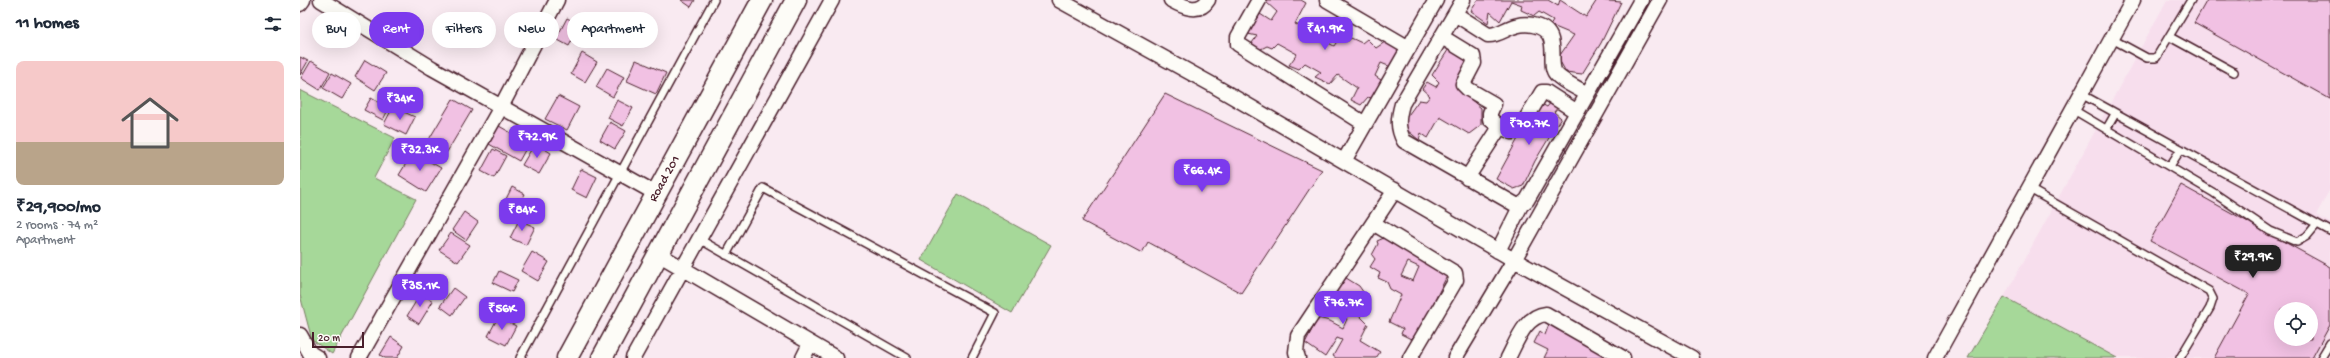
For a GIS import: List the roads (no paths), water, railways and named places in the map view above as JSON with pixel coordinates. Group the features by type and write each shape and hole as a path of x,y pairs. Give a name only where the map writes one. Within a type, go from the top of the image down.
{"main road":[{"name":"Road 201","path":"567,358 762,0"},
{"path":"602,358 796,0"}],"street":[{"path":"300,4 303,0"},
{"path":"321,0 501,107 656,194"},
{"path":"359,358 501,107 557,0"},
{"path":"633,358 832,0"},
{"path":"1171,0 1191,9 1198,8 1208,0"},
{"path":"1260,0 1238,37 1238,44 1365,124"},
{"path":"1328,0 1409,48"},
{"path":"1344,161 1436,0"},
{"path":"1463,0 1402,104 1398,118 1398,127 1404,142 1511,203 1521,205"},
{"path":"1498,251 1521,205 1527,200 1641,0"},
{"path":"1455,358 1514,260 1660,0"},
{"path":"1935,358 2133,0"},
{"path":"1066,2 1395,190 1498,251 1692,358"},
{"path":"1455,14 1488,35 1493,36 1515,25 1534,26 1544,30 1553,47 1553,67 1556,75 1587,94"},
{"path":"1442,37 1473,56 1474,63 1463,84 1468,90 1494,104 1490,113 1490,119 1500,127 1512,132 1520,129 1542,92 1546,92 1577,112"},
{"path":"1467,178 1500,127"},
{"path":"1298,358 1296,352 1298,336 1395,190"},
{"path":"1373,223 1455,273 1456,276 1456,280 1410,358"},
{"path":"658,254 684,267 810,344 836,358"},
{"path":"1508,358 1526,325 1532,319 1546,314 1623,358"},
{"path":"300,335 310,353 318,358"},
{"path":"803,358 810,344"}],"lane":[{"path":"520,358 714,0"},
{"path":"2112,39 2147,58 2156,58 2191,0"},
{"path":"2170,37 2234,72"},
{"path":"2081,94 2330,231"},
{"path":"2072,109 2170,166 2270,231 2297,242 2307,236 2317,224"},
{"path":"2107,128 2115,114"},
{"path":"2170,166 2181,149"},
{"path":"726,255 764,188 995,313 972,358"},
{"path":"2028,188 2209,291 2213,299 2210,308 2180,354 2180,358"},
{"path":"699,239 907,358"},
{"path":"2321,358 2330,342"}]}
